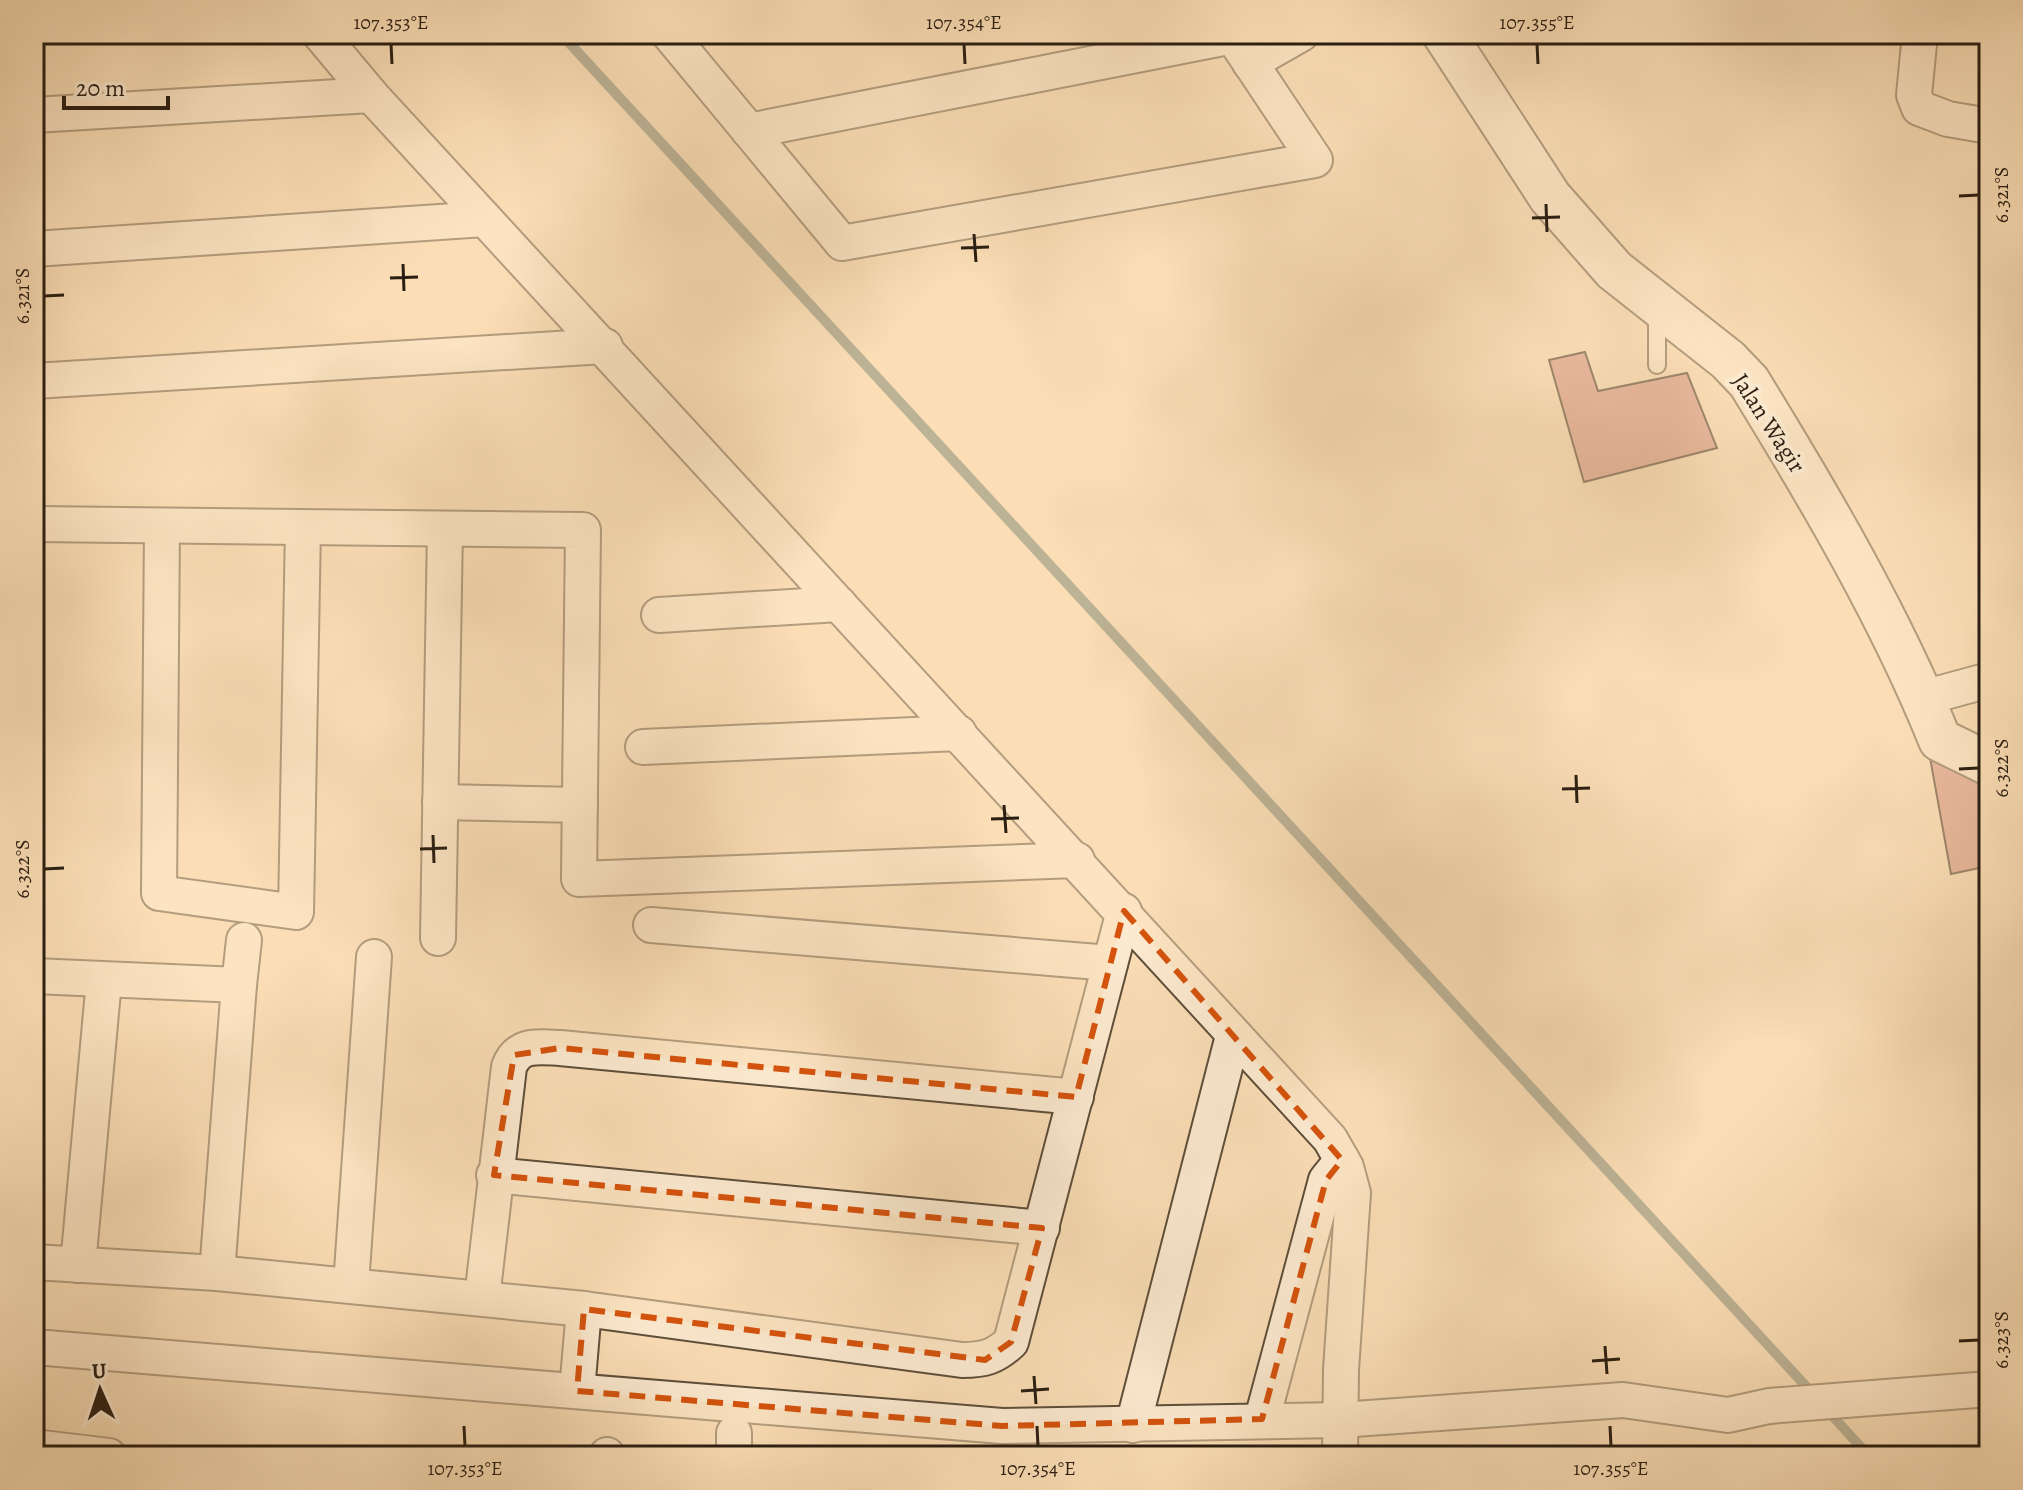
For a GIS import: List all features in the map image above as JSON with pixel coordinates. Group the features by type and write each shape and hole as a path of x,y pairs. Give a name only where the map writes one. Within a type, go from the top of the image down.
{"street":[{"path":"320,34 371,95 1124,911 1233,1036 1330,1139 1342,1160 1353,1193 1340,1456"},
{"path":"669,34 842,243 1315,160 1238,44"},
{"path":"749,131 1301,34"},
{"name":"Jalan Wagir","path":"1444,34 1550,197 1614,270 1657,302 1749,382 1857,571 1923,698 1940,740 1989,764"},
{"path":"1920,34 1914,95 1919,108 1948,119 1989,126"},
{"path":"34,115 371,95"},
{"path":"34,249 485,219"},
{"path":"34,381 605,346"},
{"path":"34,524 583,530 579,879 1077,860"},
{"path":"162,526 159,893 296,912 303,527"},
{"path":"438,938 445,529"},
{"path":"659,615 839,604"},
{"path":"1923,698 1989,680"},
{"path":"643,747 959,733"},
{"path":"440,802 580,805"},
{"path":"34,1262 217,1273 482,1298 962,1360 985,1360 1011,1342 1124,911"},
{"path":"651,925 1110,963"},
{"path":"217,1273 244,940"},
{"path":"351,1285 374,957"},
{"path":"34,976 239,985"},
{"path":"78,1265 104,980"},
{"path":"1133,1425 1233,1036"},
{"path":"482,1298 509,1067 514,1055 533,1047 1076,1097"},
{"path":"1262,1419 1326,1180 1342,1160"},
{"path":"494,1175 1042,1228"},
{"path":"577,1391 584,1309"},
{"path":"34,1347 1002,1426 1340,1420 1623,1400 1728,1415 1769,1406 1989,1389"},
{"path":"34,1447 96,1455"}],"lane":[{"path":"1657,302 1657,365"}],"highlighted area":[{"path":"1124,911 1342,1160 1326,1180 1262,1419 1002,1426 577,1391 584,1309 985,1360 1011,1342 1042,1228 494,1175 514,1055 560,1048 1076,1097"}],"building":[{"path":"1585,352 1598,391 1687,373 1717,448 1584,482 1549,360"},
{"path":"1929,752 1989,782 1989,866 1951,874"}],"waterway":[{"path":"561,34 1814,1395"},
{"path":"1827,1410 1869,1456"}]}
